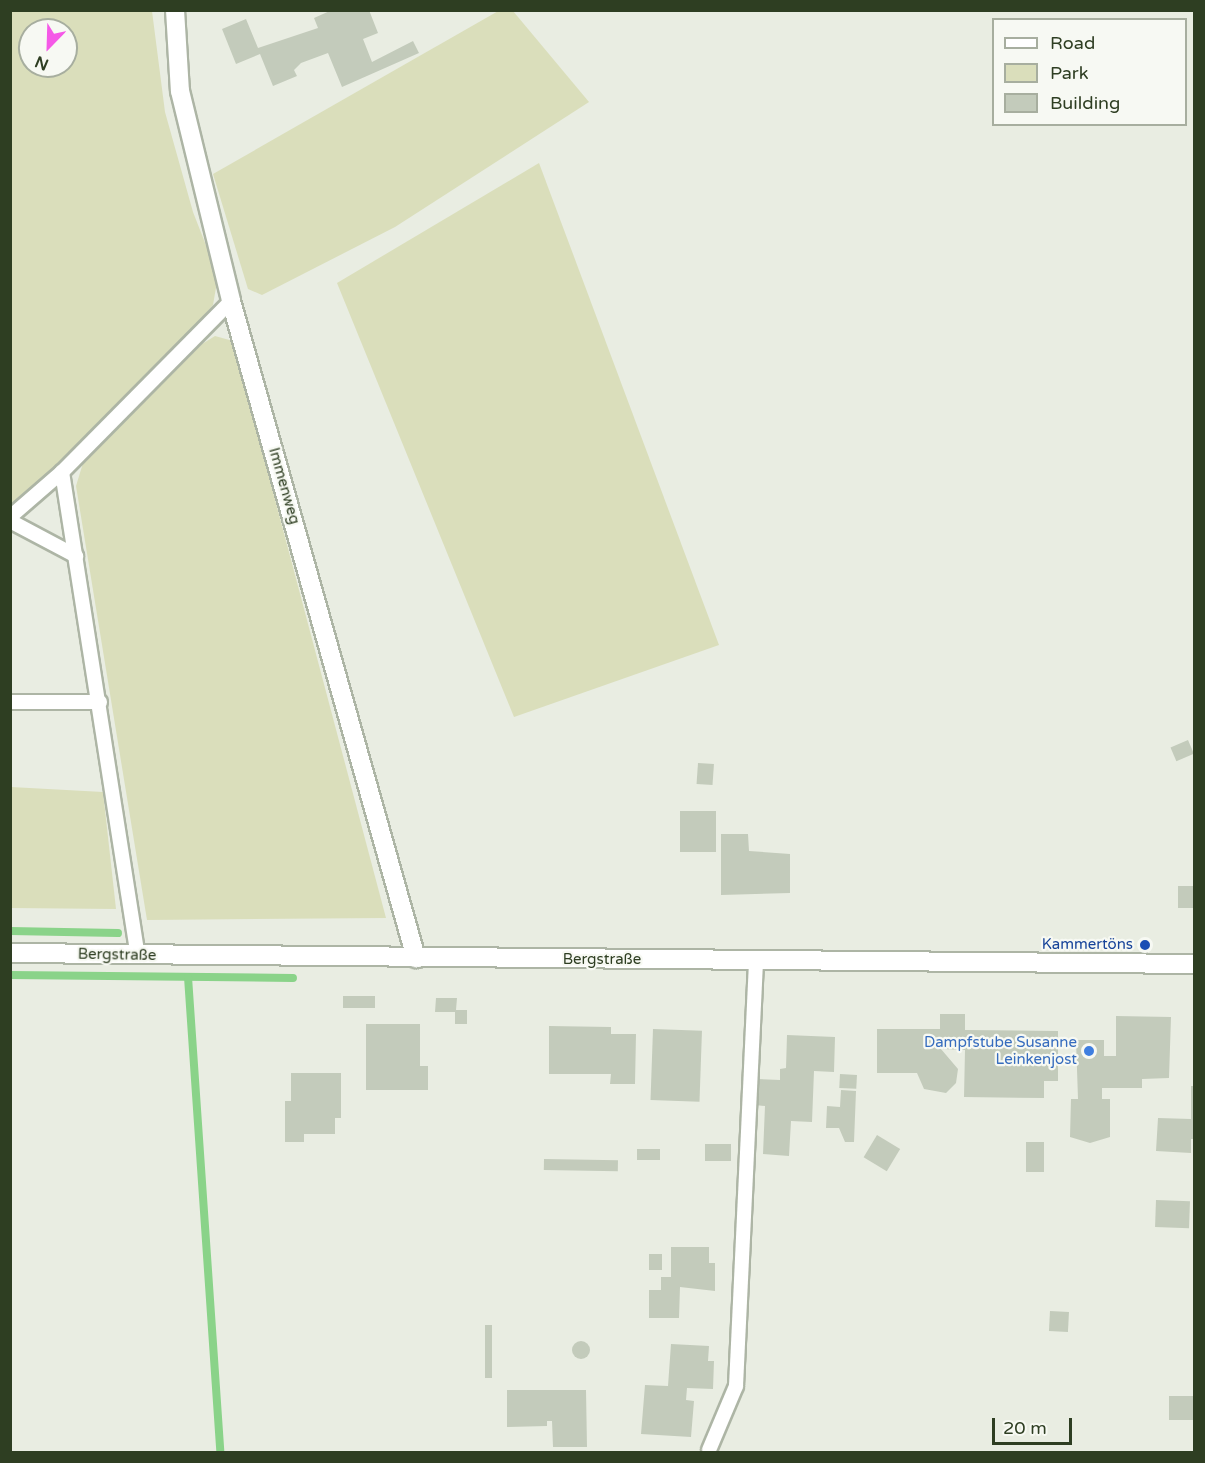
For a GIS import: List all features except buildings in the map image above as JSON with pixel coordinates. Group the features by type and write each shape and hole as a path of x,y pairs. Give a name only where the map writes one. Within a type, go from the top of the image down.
{"street":[{"name":"Immenweg","path":"175,10 180,91 231,301 416,958"},
{"name":"Bergstraße","path":"10,954 1194,964"}],"lane":[{"path":"10,517 62,472 231,301"},
{"path":"62,472 138,955"},
{"path":"10,521 76,556"},
{"path":"10,702 100,702"},
{"path":"709,1450 736,1386 756,961"}],"green space":[{"path":"500,10 513,11 589,102 395,227 262,295 248,289 213,174"},
{"path":"11,11 152,11 165,112 193,212 218,276 213,305 188,334 31,491 11,505"},
{"path":"539,163 719,645 514,717 337,283"},
{"path":"215,336 233,341 386,918 147,920 76,486 83,463 202,344"},
{"path":"11,787 103,792 116,909 11,908"}],"waterway":[{"path":"10,931 118,933"},
{"path":"10,975 293,978"},
{"path":"188,977 220,1452"}],"place":[{"name":"Kammertöns","path":"1145,945"},
{"name":"Dampfstube Susanne Leinkenjost","path":"1089,1051"}]}
